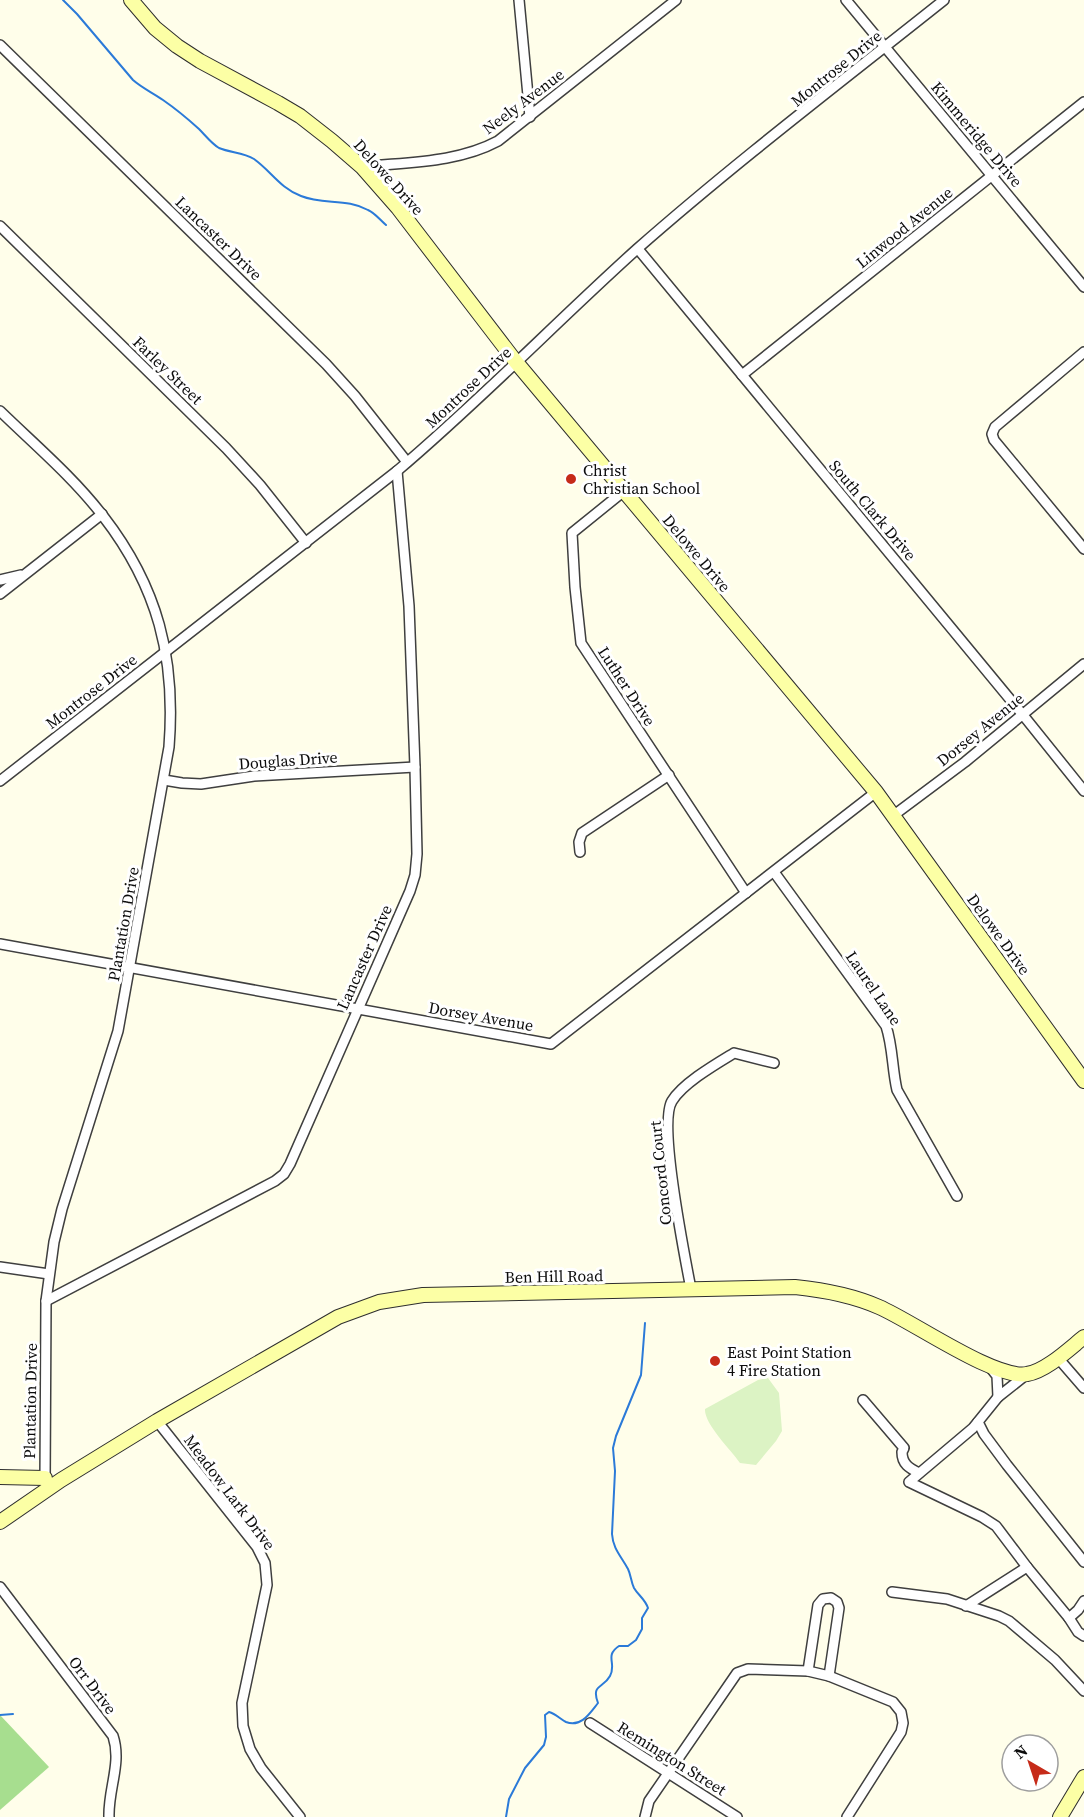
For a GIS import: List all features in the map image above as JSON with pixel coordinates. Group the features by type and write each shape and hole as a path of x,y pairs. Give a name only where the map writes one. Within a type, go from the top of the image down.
{"street":[{"name":"Delowe Drive","path":"131,0 155,28 177,46 300,116 362,167 398,208 516,362 876,792 1084,1081"},
{"path":"519,0 530,117"},
{"name":"Neely Avenue","path":"362,167 450,158 469,154 498,141 676,0"},
{"name":"Kimmeridge Drive","path":"846,0 1084,287"},
{"name":"Montrose Drive","path":"0,781 397,471 638,249 721,178 944,0"},
{"name":"Lancaster Drive","path":"0,45 326,364 355,396 407,462"},
{"name":"Linwood Avenue","path":"742,375 1084,102"},
{"name":"Farley Street","path":"0,226 226,448 260,485 306,543"},
{"name":"South Clark Drive","path":"638,249 1084,791"},
{"path":"1084,352 995,427 992,434 994,440 1084,549"},
{"name":"Plantation Drive","path":"0,411 69,478 102,514 124,546 142,578 157,617 170,679 169,747 118,1031 62,1209 49,1274 46,1301 45,1485"},
{"name":"Lancaster Drive","path":"46,1301 275,1181 284,1174 410,891 415,875 417,854 415,767 409,606 397,471"},
{"name":"Luther Drive","path":"624,491 572,533 581,643 746,893"},
{"path":"0,594 102,514"},
{"path":"0,580 26,573"},
{"name":"Dorsey Avenue","path":"894,815 965,762 1084,664"},
{"name":"Douglas Drive","path":"164,780 201,784 254,776 415,767"},
{"path":"580,852 579,842 582,833 669,775"},
{"name":"Dorsey Avenue","path":"1,944 551,1044 876,792"},
{"name":"Laurel Lane","path":"774,872 886,1026 891,1040 897,1090 957,1196"},
{"path":"0,956 1,944"},
{"name":"Concord Court","path":"691,1289 672,1175 668,1114 671,1102 680,1091 734,1053 774,1063"},
{"path":"0,1266 49,1274"},
{"name":"Ben Hill Road","path":"0,1522 45,1485 338,1317 379,1302 423,1295 795,1287 820,1289 845,1294 881,1308 990,1367 1009,1373 1027,1374"},
{"path":"1084,1337 1058,1358 1027,1374 998,1397 973,1428 909,1482 996,1526 1078,1632 1084,1636"},
{"path":"1058,1358 1084,1388"},
{"path":"990,1367 997,1376 998,1397"},
{"path":"863,1400 904,1448 902,1452 907,1466 919,1473"},
{"name":"Meadow Lark Drive","path":"157,1421 257,1547 265,1563 267,1585 242,1703 243,1726 250,1749 261,1768 300,1817"},
{"path":"978,1422 1007,1465 1084,1562"},
{"path":"0,1477 45,1485"},
{"path":"966,1606 1027,1567"},
{"name":"Orr Drive","path":"0,1587 113,1736 117,1757 109,1802 109,1817"},
{"path":"892,1592 947,1599 1009,1621 1055,1660 1084,1691"},
{"path":"808,1671 818,1605 823,1599 831,1598 837,1602 839,1608 830,1676"},
{"path":"1069,1618 1084,1601"},
{"path":"645,1817 650,1801 738,1673 748,1669 808,1671 830,1676 893,1702 901,1712 903,1723 901,1732 847,1817"},
{"name":"Remington Street","path":"590,1723 737,1817"},
{"path":"1060,1817 1084,1777"}],"green space":[{"path":"768,1378 779,1393 782,1431 756,1465 740,1463 713,1429 705,1409 758,1380"},
{"path":"0,1715 49,1767 0,1810"}],"waterway":[{"path":"63,0 133,80 177,110 216,146 254,159 294,193 309,199 360,206 373,213 386,225"},
{"path":"506,1817 509,1799 525,1768 544,1745 545,1715 549,1712 571,1723 581,1721 588,1715 598,1703 597,1690 612,1671 612,1653 619,1646 628,1646 636,1640 642,1629 642,1618 648,1608 634,1588 612,1534 615,1471 613,1448 641,1375 645,1323"},
{"path":"0,1715 13,1714"}],"place":[{"name":"Christ Christian School","path":"571,479"},
{"name":"East Point Station 4 Fire Station","path":"715,1361"}]}
